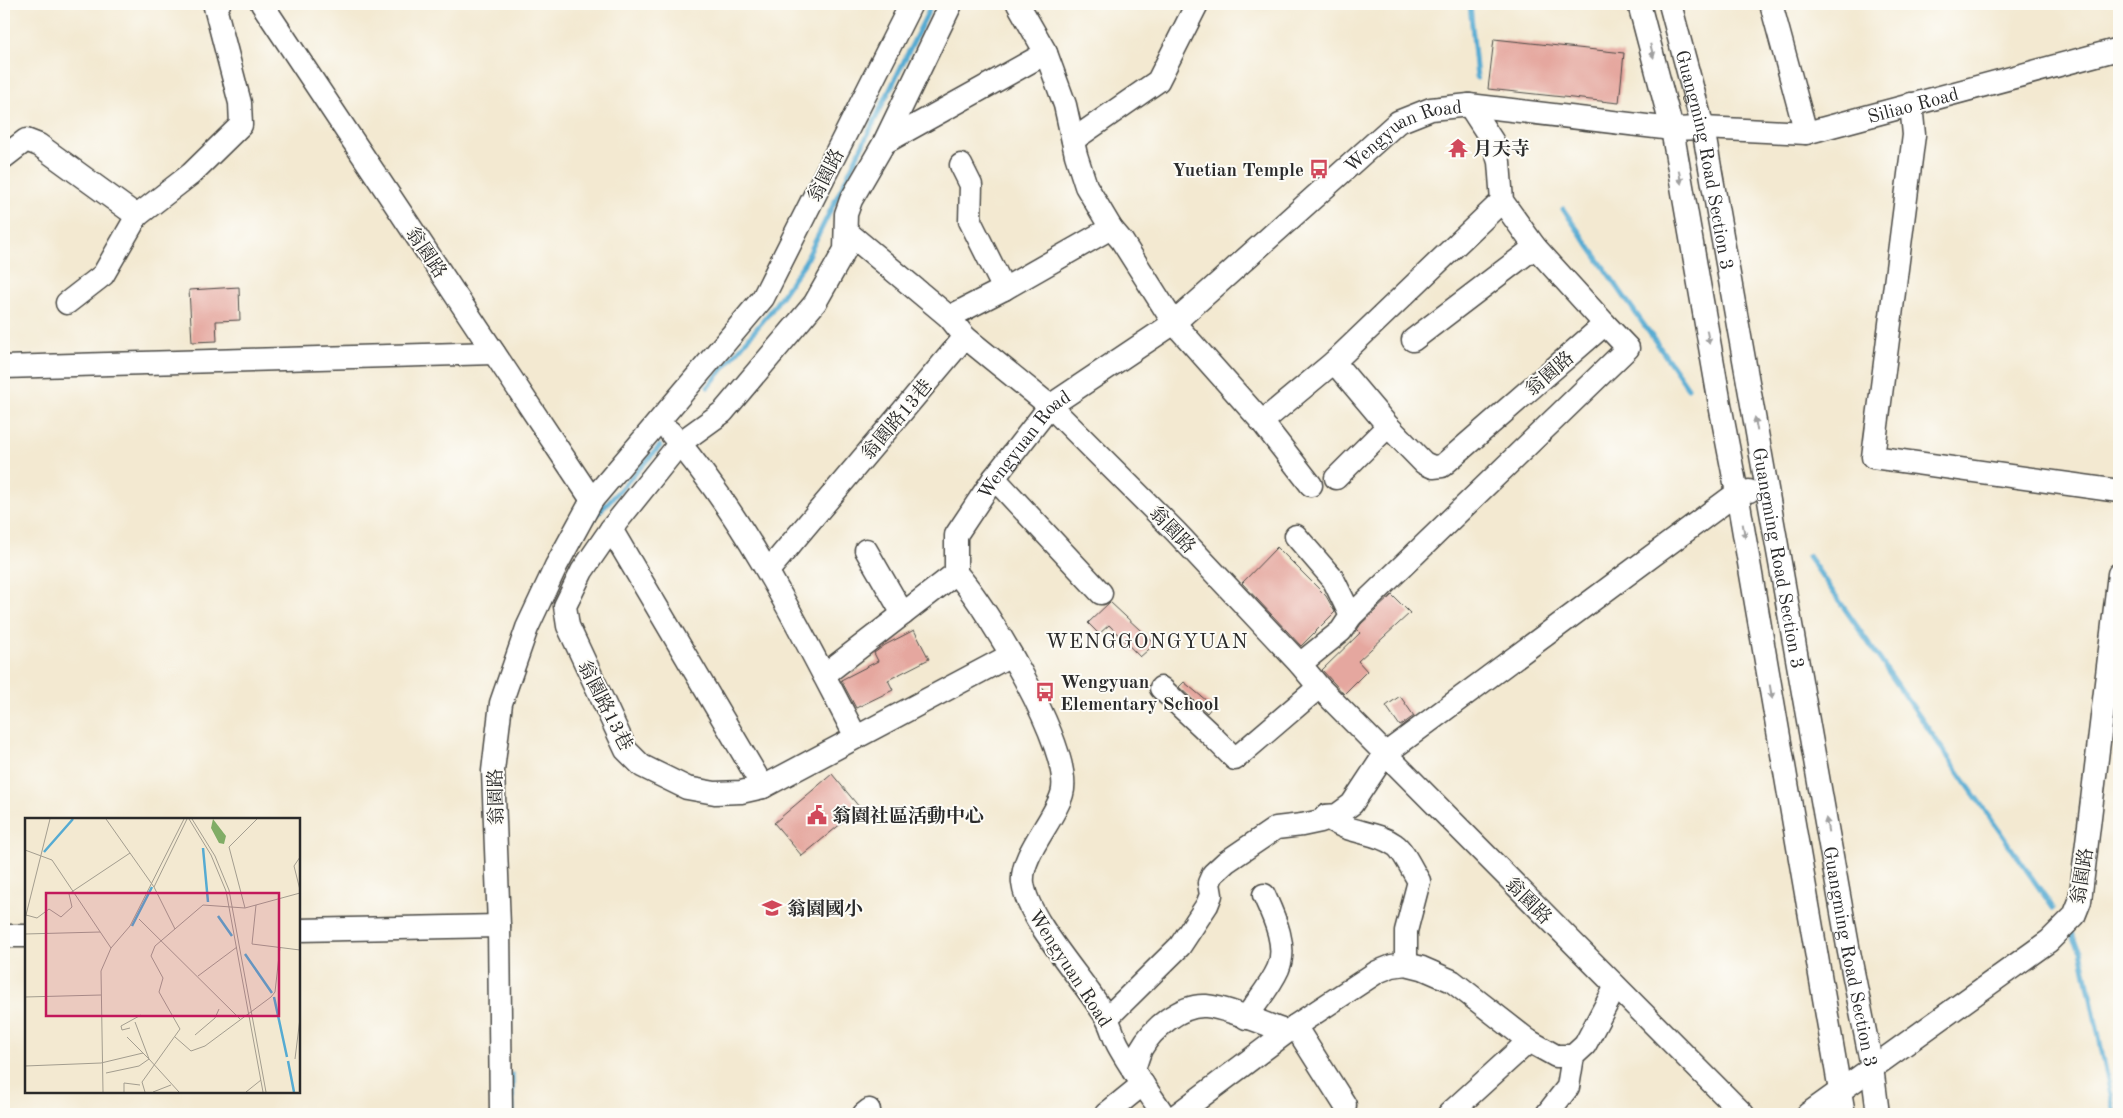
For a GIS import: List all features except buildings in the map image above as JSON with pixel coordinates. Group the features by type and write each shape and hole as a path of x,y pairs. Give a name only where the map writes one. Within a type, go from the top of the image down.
{"street":[{"path":"67,303 103,276 137,216 191,174 241,125 240,103 215,8 219,4"},
{"name":"翁園路","path":"262,4 592,500"},
{"name":"翁園路","path":"501,1114 499,926 493,771 501,703 527,628 556,566 592,500 762,298 911,4"},
{"name":"翁園路13巷","path":"951,4 884,143 851,200 846,214 845,250 815,303 723,412 680,443 611,528 582,571 564,606 568,626 626,750 642,766 687,788 715,793 741,792 762,787 1011,655"},
{"path":"1018,4 1046,53 1065,105 1086,186 1111,228 1122,241 1174,323 1262,422 1311,485"},
{"path":"1073,140 1158,81 1197,4"},
{"name":"Guangming Road Section 3","path":"1639,4 1672,129 1720,410 1738,493 1842,1104"},
{"name":"Guangming Road Section 3","path":"1670,4 1703,128 1849,952 1872,1067 1878,1114"},
{"path":"1771,4 1806,133"},
{"name":"Siliao Road","path":"1703,128 1806,133 2119,49"},
{"path":"884,143 1046,53"},
{"path":"1910,104 1914,135 1873,457 2119,491"},
{"path":"1300,664 1341,631 1351,616 1628,348 1535,247 1502,201 1499,162 1492,142 1469,105"},
{"name":"Wengyuan Road","path":"1163,1114 1117,1043 1107,1018 1040,923 1028,900 1023,882 1026,862 1063,792 1064,775 1058,751 1018,666 968,586 956,573 956,535 994,478 1050,406 1174,323 1398,122 1431,109 1469,105 1672,129 1703,128"},
{"path":"4,157 26,140 39,145 137,216"},
{"path":"961,165 971,185 970,221 1004,289"},
{"path":"1262,422 1334,362 1502,201"},
{"path":"949,317 1004,289 1111,228"},
{"name":"翁園路","path":"846,232 949,317 965,337 1050,406 1176,532 1300,664 1319,687 1615,988 1742,1114"},
{"path":"1413,340 1535,247"},
{"name":"翁園路","path":"1334,362 1388,426 1424,463 1433,467 1442,466 1605,324"},
{"name":"翁園路13巷","path":"768,571 965,337"},
{"path":"4,367 494,353"},
{"path":"660,420 697,463 768,571 856,737"},
{"path":"1336,478 1388,426"},
{"path":"994,478 1101,593"},
{"path":"1107,1018 1180,946 1208,905 1211,895 1209,883 1213,874 1226,862 1276,828 1322,821 1326,816 1337,815 1352,804 1385,754 1738,493 1768,487"},
{"path":"611,528 762,787"},
{"path":"1296,536 1333,579 1351,616"},
{"path":"866,550 903,614"},
{"path":"824,675 956,573"},
{"name":"翁園路","path":"1808,1114 1842,1104 1872,1067 2049,941 2074,916 2080,901 2119,574"},
{"path":"1160,688 1235,760 1319,687"},
{"path":"1326,816 1347,829 1378,837 1396,846 1419,881 1406,931 1406,964"},
{"path":"1246,1018 1279,968 1281,946 1275,920 1264,895"},
{"path":"300,930 499,926"},
{"path":"4,936 25,936"},
{"path":"1178,1114 1291,1029 1377,972 1392,966 1406,964 1422,968 1452,981 1529,1040 1556,1056 1573,1056"},
{"path":"1547,1114 1568,1087 1573,1056 1585,1045 1615,988"},
{"path":"1106,1114 1138,1078 1142,1049 1157,1029 1180,1013 1205,1006 1291,1029 1345,1105"},
{"path":"1449,1114 1529,1040"}],"waterway":[{"path":"708,387 771,311 805,262 932,4"},
{"path":"1470,4 1477,78"},
{"path":"1563,209 1688,388"},
{"path":"592,520 660,446"},
{"path":"1808,556 2053,908"},
{"path":"2071,933 2081,951 2115,1114"},
{"path":"512,1075 513,1114"}],"place":[{"name":"月天寺","path":"1458,148"},
{"name":"Yuetian Temple","path":"1319,169"},
{"name":"Wengyuan Elementary School","path":"1045,692"},
{"name":"翁園社區活動中心","path":"817,815"},
{"name":"翁園國小","path":"772,908"}],"district":[{"name":"WENGGONGYUAN","path":"1147,641"}]}
